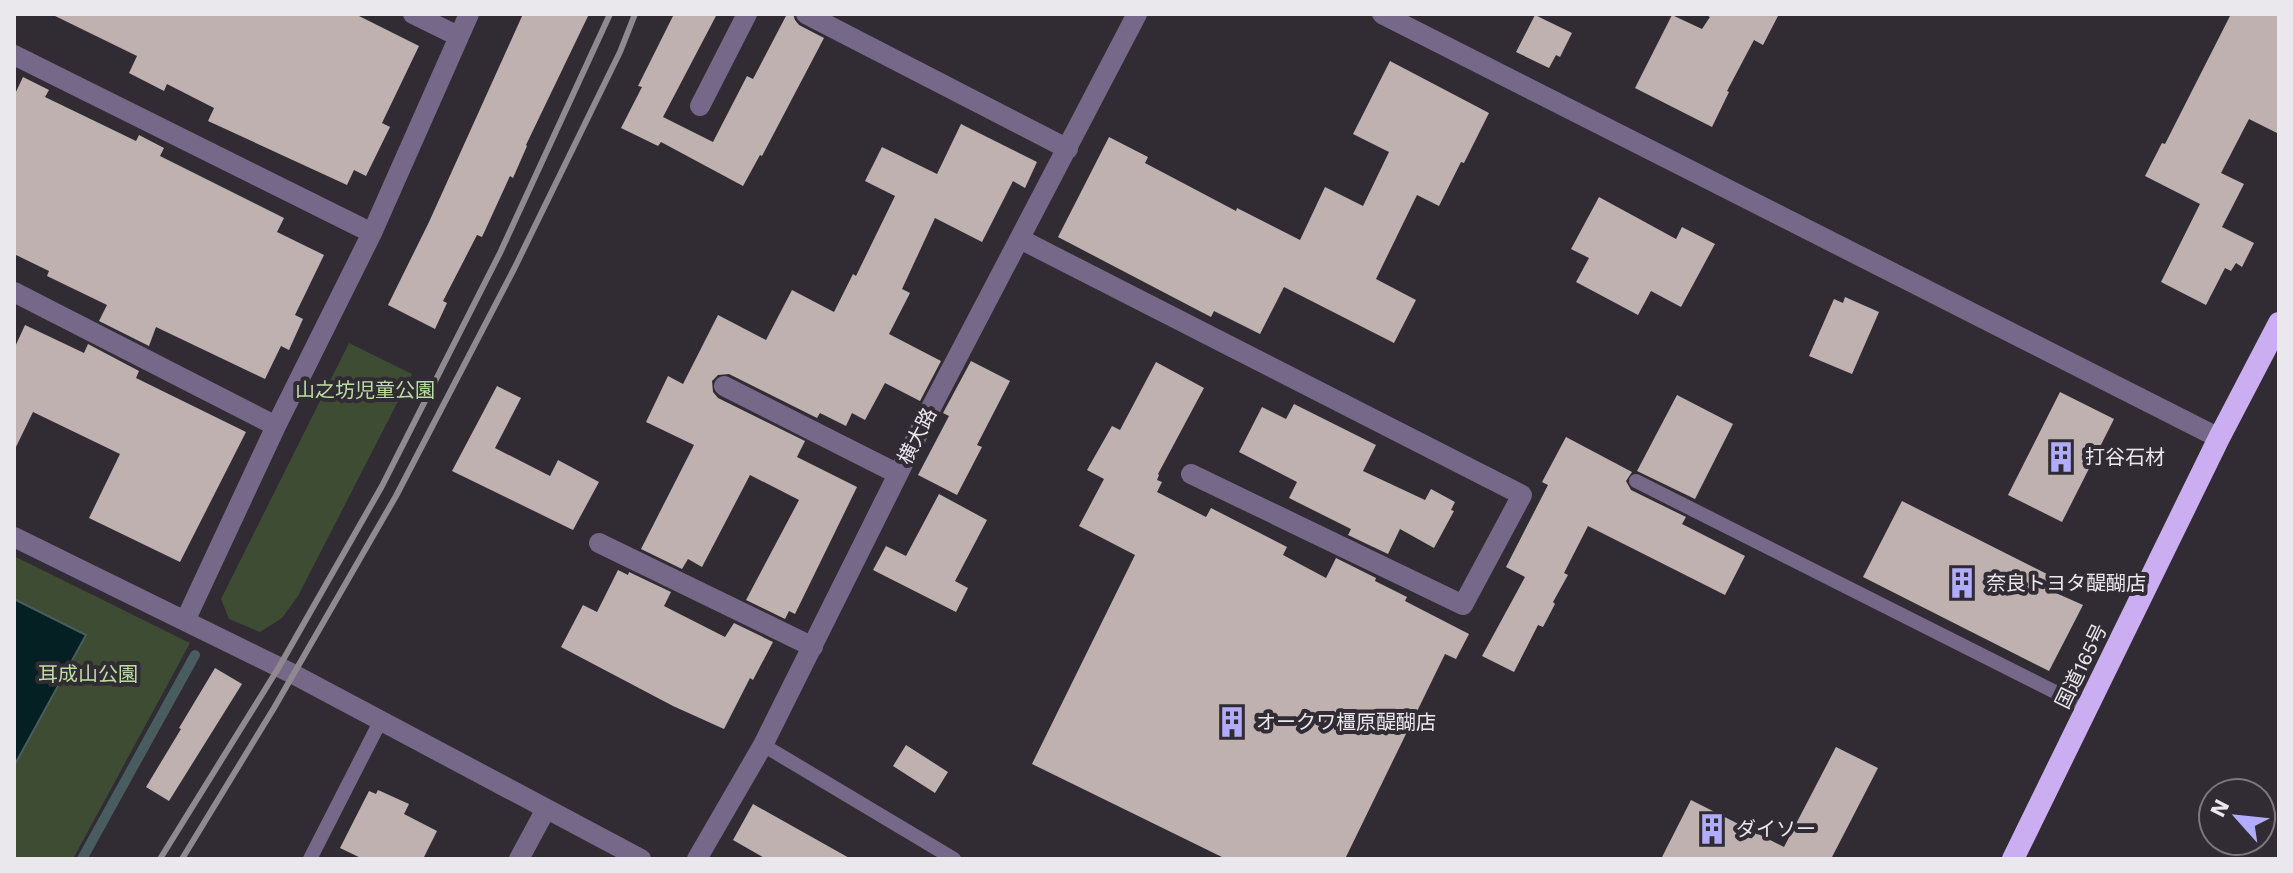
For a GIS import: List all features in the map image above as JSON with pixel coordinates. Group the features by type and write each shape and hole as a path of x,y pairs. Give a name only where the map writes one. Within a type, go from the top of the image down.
{"highway":[{"name":"国道165号","path":"2013,859 2219,438 2279,323"}],"street":[{"path":"413,14 458,36"},
{"path":"185,621 276,426 372,233 469,14"},
{"path":"700,106 747,14"},
{"path":"806,14 1068,149"},
{"name":"横大路","path":"697,859 763,745 898,474 1137,14"},
{"path":"1382,14 2219,438"},
{"path":"14,55 372,233"},
{"path":"1020,239 1522,495 1463,605 1191,474"},
{"path":"14,292 276,426"},
{"path":"724,386 898,474"},
{"path":"14,537 293,674 641,859"},
{"path":"599,543 813,647"},
{"path":"519,859 546,809"}],"lane":[{"path":"1636,481 2087,708"},
{"path":"310,859 381,720"},
{"path":"763,745 954,859"}],"green space":[{"name":"山之坊児童公園","path":"349,343 412,374 298,596 282,618 260,632 229,619 221,599"},
{"name":"耳成山公園","path":"14,556 190,643 73,859 14,859"}],"shaded area":[{"path":"14,599 86,635 14,766"}],"building":[{"path":"51,14 355,14 419,46 382,123 390,127 366,176 354,170 347,185 208,121 214,108 167,84 164,91 129,73 137,56"},
{"path":"523,14 589,14 513,178 510,176 482,237 477,235 443,301 447,303 435,329 388,305"},
{"path":"674,14 717,14 663,117 713,142 747,76 753,79 787,14 793,14 799,25 824,38 743,186 661,142 658,146 621,128"},
{"path":"1705,14 1779,14 1763,45 1754,40 1712,127 1635,88 1672,15 1702,29 1710,17"},
{"path":"2231,14 2279,14 2279,134 2249,119 2221,173 2244,184 2222,227 2254,243 2242,267 2236,263 2231,271 2225,268 2206,305 2161,282 2200,204 2145,176 2162,143 2165,144"},
{"path":"1535,15 1572,33 1560,57 1556,55 1549,68 1516,52"},
{"path":"1390,61 1489,113 1439,206 1417,195 1376,279 1416,300 1394,343 1284,287 1260,334 1214,311 1211,317 1058,237 1109,137 1148,157 1145,163 1236,211 1237,208 1300,240 1325,187 1363,206 1389,152 1353,134"},
{"path":"23,77 49,90 45,97 136,141 139,135 164,148 160,156 284,218 277,232 324,255 295,315 303,319 289,350 281,346 265,379 156,327 149,346 99,321 107,305 47,276 49,271 14,254 14,96"},
{"path":"961,124 1037,162 1025,188 1013,181 982,242 935,218 902,289 910,293 889,334 941,361 920,401 885,383 865,420 852,413 846,426 820,413 817,418 729,374 718,375 712,381 713,392 718,398 805,441 797,457 857,487 795,614 789,611 785,619 746,600 799,500 750,475 702,567 688,559 682,569 641,549 694,445 646,422 668,376 683,384 718,315 766,340 792,290 834,312 853,274 856,276 895,196 865,181 882,147 937,174"},
{"path":"1599,197 1676,239 1682,227 1715,244 1681,307 1651,291 1638,315 1576,282 1589,258 1571,249"},
{"path":"1845,297 1879,312 1852,374 1809,356 1834,299 1843,303"},
{"path":"25,325 84,353 88,344 139,371 136,378 246,432 180,562 89,518 120,454 33,412 14,451 14,349"},
{"path":"971,361 1010,381 977,445 982,447 957,495 918,475 949,416 943,413"},
{"name":"オークワ橿原醍醐店","path":"1156,362 1204,388 1158,474 1157,480 1162,482 1157,492 1206,517 1211,508 1287,547 1283,555 1326,578 1336,558 1407,597 1405,601 1469,634 1456,659 1445,654 1345,859 1226,859 1032,764 1135,555 1079,526 1104,479 1087,470 1112,426 1120,430"},
{"path":"497,386 521,398 495,448 550,476 558,460 599,482 573,530 452,471"},
{"name":"打谷石材","path":"2060,392 2114,419 2062,522 2008,495"},
{"path":"1677,395 1733,424 1695,499 1637,471"},
{"path":"1294,404 1376,445 1363,471 1425,500 1431,489 1455,502 1451,510 1454,511 1434,548 1400,529 1388,554 1348,535 1351,529 1289,498 1297,482 1239,452 1262,407 1286,419"},
{"path":"1566,437 1632,472 1626,481 1631,490 1686,517 1682,524 1745,556 1725,595 1588,526 1564,573 1568,575 1553,602 1555,604 1543,627 1538,625 1514,672 1482,656 1525,577 1506,567 1548,485 1542,482"},
{"path":"939,494 987,520 955,581 968,588 956,612 873,570 886,546 906,556"},
{"name":"奈良トヨタ醍醐店","path":"1902,501 2053,577 2047,589 2083,605 2049,671 1863,577"},
{"path":"618,570 671,592 664,606 725,637 734,623 773,642 724,729 561,647 583,605 597,612"},
{"path":"215,668 242,684 169,801 146,787"},
{"path":"906,745 948,772 935,793 893,766"},
{"path":"1836,747 1878,768 1831,859 1661,859 1691,800 1784,847"},
{"path":"378,790 409,804 404,814 437,831 423,859 363,859 340,848 369,791 376,794"},
{"path":"753,804 851,859 766,859 733,840"}],"waterway":[{"path":"82,859 195,655"}],"railway":[{"path":"160,859 279,667 382,486 500,253 610,14"},
{"path":"182,859 274,708 396,496 514,269 620,52 635,14"}],"place":[{"name":"打谷石材","path":"2061,457"},
{"name":"奈良トヨタ醍醐店","path":"1962,583"},
{"name":"オークワ橿原醍醐店","path":"1232,722"},
{"name":"ダイソー","path":"1712,829"}]}
